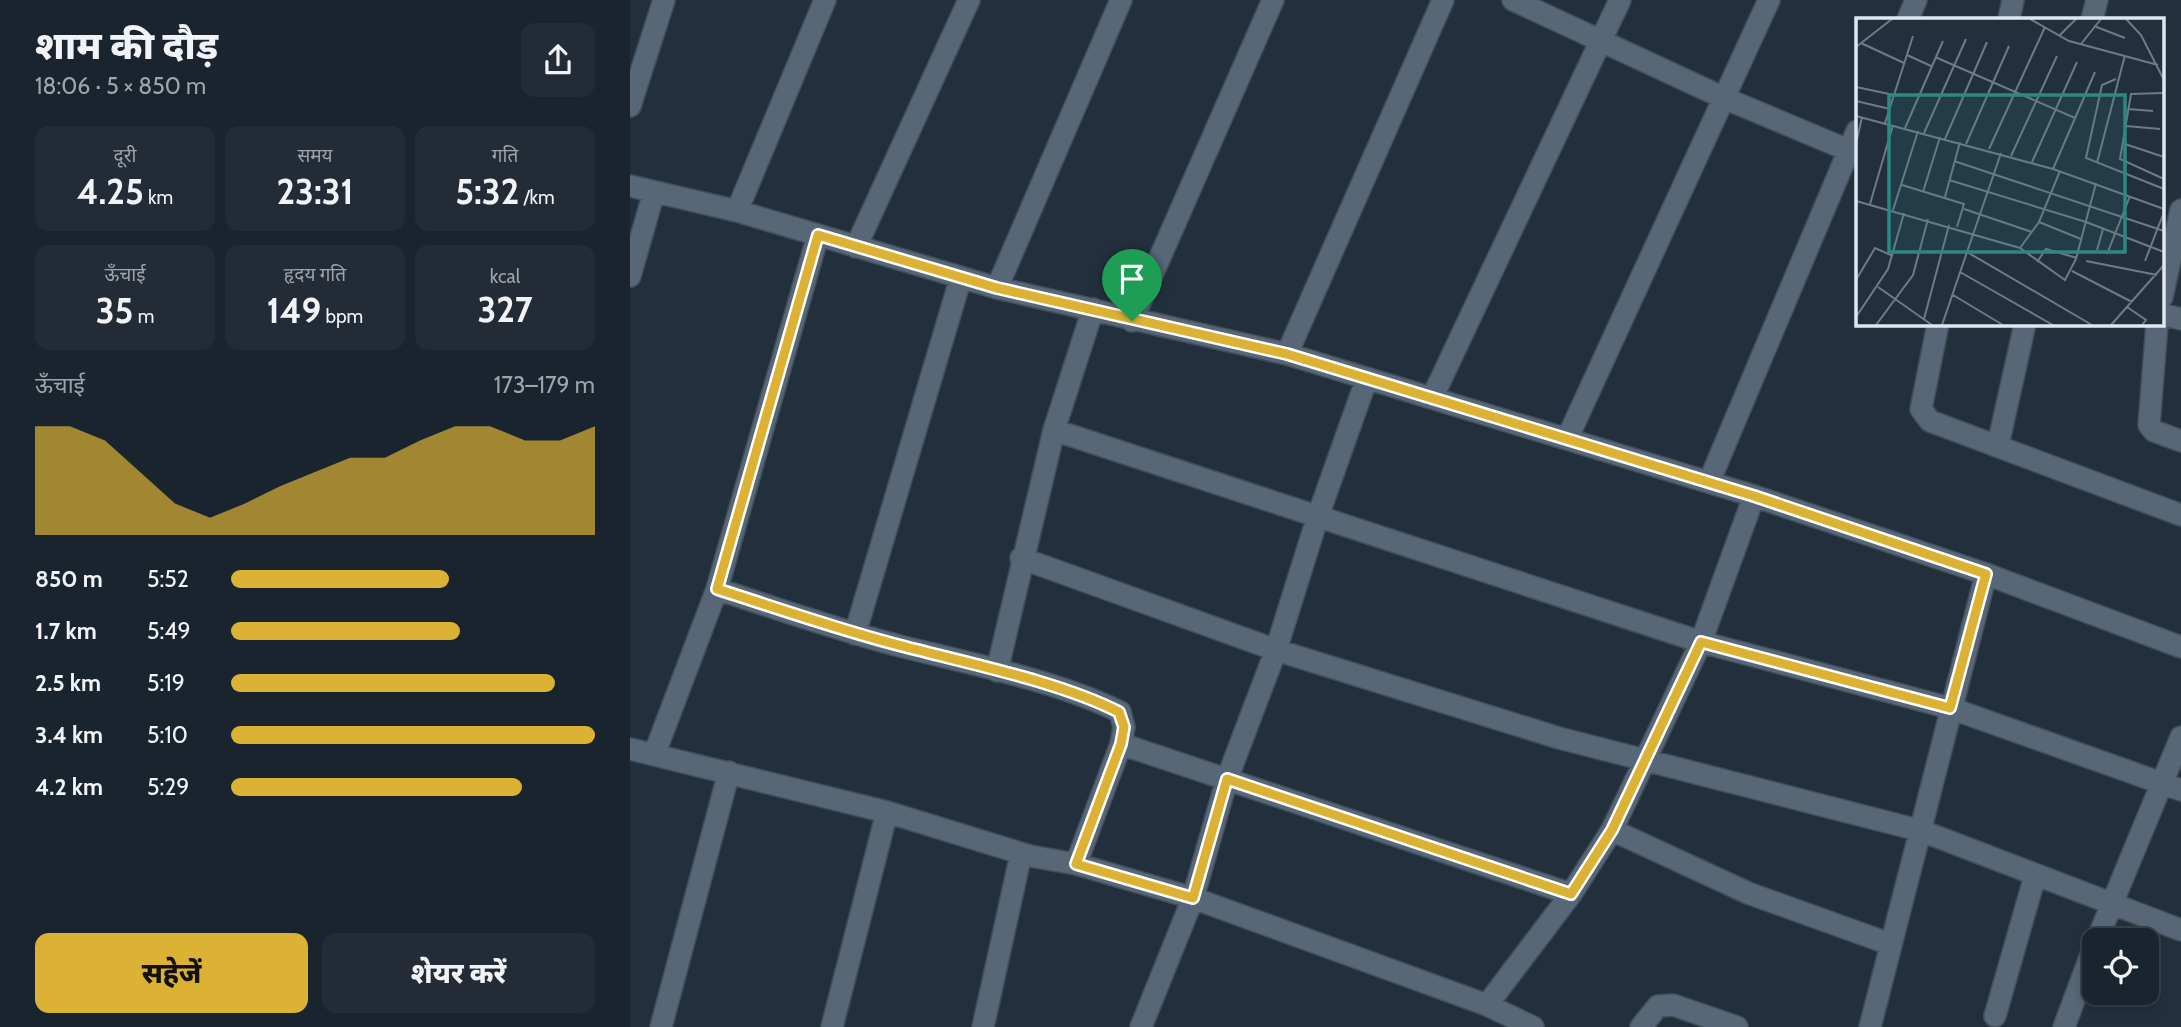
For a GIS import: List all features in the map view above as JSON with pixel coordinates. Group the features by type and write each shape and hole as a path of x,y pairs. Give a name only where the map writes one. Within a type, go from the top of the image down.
{"street":[{"path":"632,93 664,0"},
{"path":"737,211 825,0"},
{"path":"856,247 969,0"},
{"path":"997,288 1121,0"},
{"path":"1132,321 1273,0"},
{"path":"1287,354 1443,0"},
{"path":"1513,0 1724,99 1848,150"},
{"path":"1432,398 1620,0"},
{"path":"1567,439 1769,0"},
{"path":"1908,18 1916,0"},
{"path":"2009,18 2013,0"},
{"path":"2092,18 2096,0"},
{"path":"1709,482 1856,133"},
{"path":"630,186 737,211 997,288 1093,309 1132,321 1287,354 1754,496 1986,574 2181,647"},
{"path":"630,276 653,192"},
{"path":"2164,288 2181,210"},
{"path":"653,755 717,589 818,235"},
{"path":"855,634 961,277"},
{"path":"997,671 1021,558 1054,430 1093,309"},
{"path":"2164,315 2181,319"},
{"path":"1938,326 1921,409 1930,421 2181,516"},
{"path":"1998,445 2025,326"},
{"path":"2157,326 2149,425 2154,431 2181,441"},
{"path":"1141,1027 1193,898 1227,779 1276,650 1318,516 1367,379"},
{"path":"1054,430 1701,642 1950,708 2171,786"},
{"path":"1487,1005 1571,894 1612,830 1701,642 1754,496"},
{"path":"1021,558 1276,650 1559,738 1922,831 2181,930"},
{"path":"1870,1027 1986,574"},
{"path":"717,589 855,634 997,671 1102,703 1119,712 1124,727 1121,744 1076,864"},
{"path":"2102,928 2171,786 2181,737"},
{"path":"1121,744 1571,894"},
{"path":"630,749 887,812 1021,854 1076,864 1193,898 1487,1005 1533,1027"},
{"path":"661,1027 729,772"},
{"path":"832,1027 887,812"},
{"path":"1612,830 1748,893 1890,944"},
{"path":"983,1027 1021,854"},
{"path":"1995,1016 2035,876"},
{"path":"2064,1027 2082,979"},
{"path":"1641,1027 1658,1006 1673,1005 1737,1027"}],"route":[{"path":"818,235 997,288 1093,309 1132,321 1287,354 1754,496 1986,574 1950,708 1701,642 1612,830 1571,894 1227,779 1193,898 1076,864 1121,744 1124,727 1119,712 1102,703 997,671 855,634 717,589 818,235"}]}
